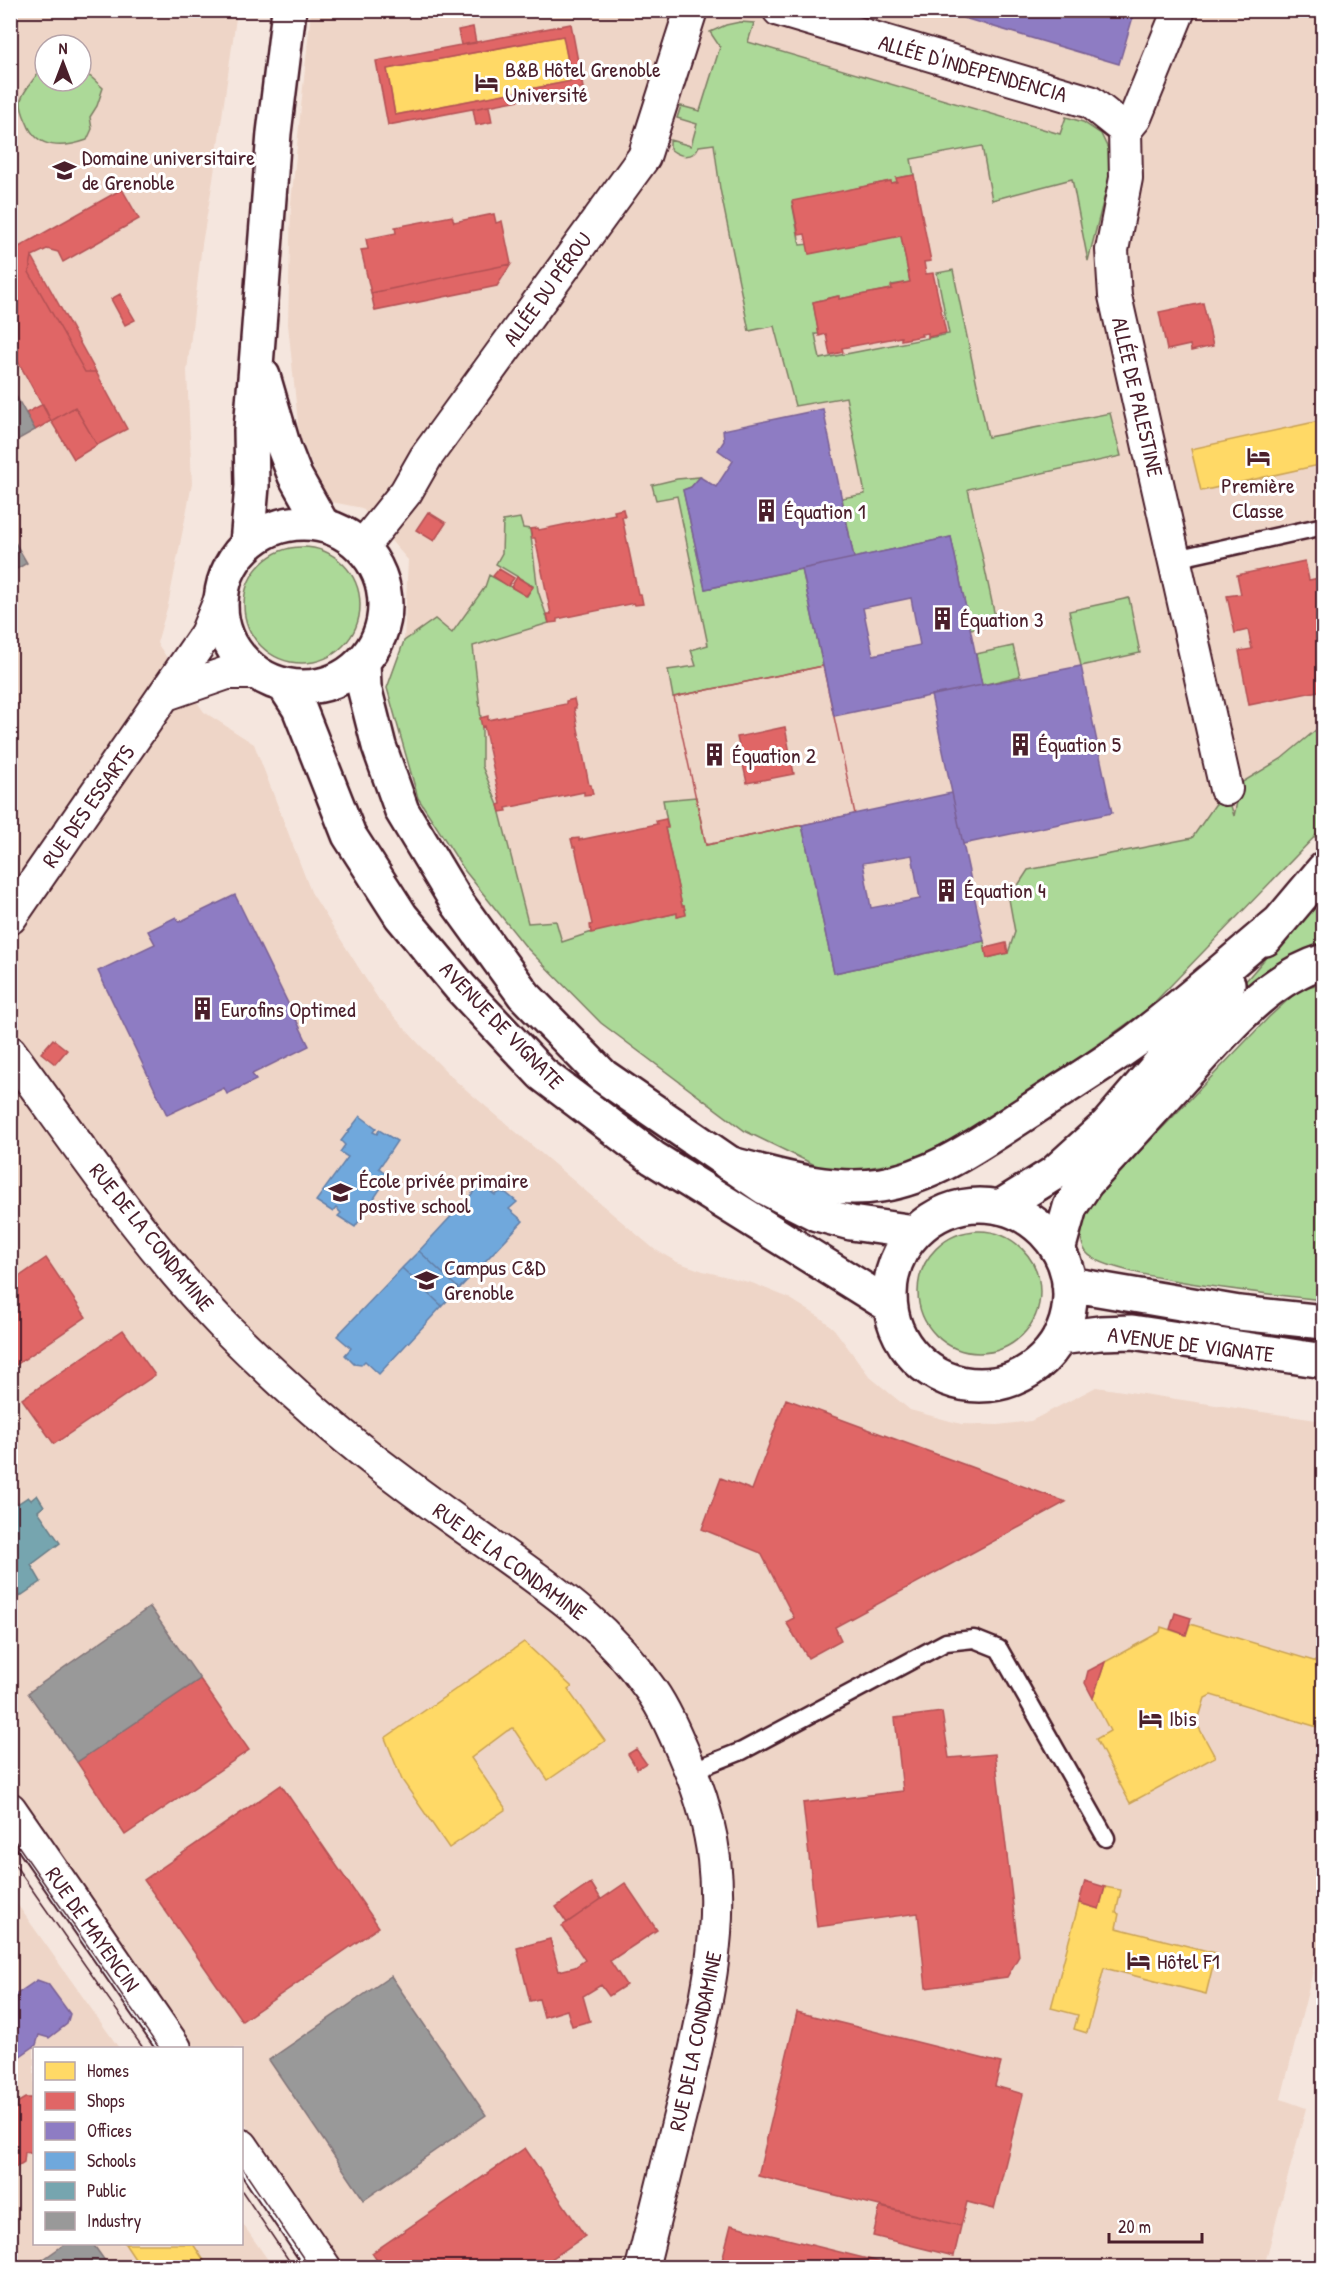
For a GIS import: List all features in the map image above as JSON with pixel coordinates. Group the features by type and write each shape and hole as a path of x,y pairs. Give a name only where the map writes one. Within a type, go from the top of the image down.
{"main road":[{"path":"247,544 252,486 251,430 274,133 289,10"},
{"path":"258,358 284,448 295,476 322,524"},
{"path":"302,522 322,524 344,533 362,547 373,559 380,574 385,589 386,605 380,636 363,663 346,676 327,684 306,688 271,679 241,659 229,641 222,620 221,598 225,578 234,560 247,544 263,532 282,525 302,522"},
{"name":"AVENUE DE VIGNATE","path":"363,663 366,697 379,746 402,811 464,913 524,995 603,1076 764,1187 818,1214 851,1223 915,1232"},
{"name":"AVENUE DE VIGNATE","path":"271,679 298,708 349,835 401,916 460,987 542,1074 653,1158 889,1305"},
{"path":"1000,1207 1053,1174 1107,1125 1187,1034 1323,869"},
{"path":"728,1163 792,1179 861,1186 902,1180 942,1165 980,1143 1131,1044 1278,923"},
{"path":"1058,1250 1070,1207 1086,1183 1244,1012 1282,981 1296,972 1323,961"},
{"path":"963,1206 1000,1207 1018,1213 1034,1222 1048,1235 1066,1266 1070,1284 1069,1312 1059,1338 1042,1360 1018,1377 991,1384 962,1383 936,1374 913,1357 897,1333 889,1305 893,1270 899,1254 915,1232 929,1220 945,1211 963,1206"},
{"name":"AVENUE DE VIGNATE","path":"1070,1284 1239,1313 1323,1322"},
{"name":"AVENUE DE VIGNATE","path":"1059,1338 1132,1332 1323,1360"}],"street":[{"name":"ALLÉE DU PÉROU","path":"362,547 406,492 426,457 644,158 691,10"},
{"name":"ALLÉE D'INDEPENDENCIA","path":"779,10 1090,102 1125,130"},
{"path":"1125,130 1135,118 1179,10"},
{"name":"ALLÉE DE PALESTINE","path":"1125,130 1126,178 1112,250 1115,296 1226,789"},
{"name":"RUE DES ESSARTS","path":"10,918 206,634 221,598"},
{"path":"166,693 227,673 271,679"},
{"name":"RUE DE LA CONDAMINE","path":"10,1052 142,1230 224,1326 302,1400 373,1460 567,1599 599,1628 627,1659 652,1692 674,1730 692,1771 705,1812 714,1854 717,1894 716,1935 707,2003 642,2268"},
{"name":"RUE DE MAYENCIN","path":"10,1809 174,2047"},
{"path":"243,2147 325,2268"}],"lane":[{"path":"1175,559 1323,526"},
{"path":"692,1771 742,1751 946,1642 974,1639 999,1649 1106,1838"}],"shaded area":[{"path":"10,11 237,11 202,244 187,371 192,484 168,605 157,643 204,712 254,744 311,892 379,1000 419,1044 457,1082 654,1249 677,1262 752,1283 789,1298 821,1318 834,1329 870,1377 910,1410 961,1424 998,1425 1031,1421 1096,1387 1323,1421 1323,1931 1281,2099 1306,2108 1264,2267 343,2267 243,2121 243,2047 191,2047 11,1784"},
{"path":"311,11 1323,11 1323,828 1148,1009 1057,1073 952,1141 908,1161 883,1167 821,1168 745,1131 601,1023 526,947 465,871 418,798 387,688 404,641 408,560 362,508 327,501 299,433 288,324 291,203"},
{"path":"10,1894 118,2047 33,2047 33,2245 243,2245 243,2224 273,2267 11,2267"}],"green space":[{"path":"740,22 754,23 748,42 1060,134 1066,117 1083,122 1101,134 1110,153 1111,171 1088,261 1072,179 992,200 982,146 911,159 914,175 897,178 897,182 891,183 890,181 792,202 800,245 901,236 910,282 892,285 892,289 839,299 838,296 813,302 819,334 815,334 820,359 949,334 937,273 953,270 988,437 1110,413 1121,456 968,489 997,626 970,629 951,537 854,558 842,498 865,494 846,397 795,406 774,326 749,331 720,189 714,144 699,146 693,154 686,156 670,149 670,140 691,146 697,124 677,118 681,106 700,111 720,47 710,32"},
{"path":"93,79 103,88 97,106 90,117 92,129 87,140 69,145 52,145 37,138 22,112 21,100 33,80 33,93 93,93"},
{"path":"700,477 691,487 683,490 705,589 802,569 823,666 673,697 668,670 696,666 691,650 708,645 677,496 656,500 652,485 677,479"},
{"path":"520,518 523,528 530,529 538,591 549,623 473,646 482,727 482,766 498,805 528,923 556,921 562,942 598,930 677,913 678,917 686,914 682,906 665,828 668,827 663,800 696,797 706,845 802,825 834,973 984,941 987,958 1008,953 1015,932 1009,899 1028,870 1192,838 1226,789 1234,816 1241,783 1281,759 1323,724 1323,828 1148,1009 1057,1073 971,1130 908,1161 850,1171 821,1168 745,1131 601,1023 526,947 465,871 418,798 387,688 404,641 435,619 452,633 485,587 489,575 527,596 533,586 496,564 502,553 503,521"},
{"path":"302,547 324,551 343,564 356,583 360,605 356,627 343,646 324,659 302,663 280,659 261,646 248,627 244,605 248,583 261,564 280,551"},
{"path":"1129,598 1140,653 1081,666 1069,611"},
{"path":"1013,646 1020,676 982,685 976,654"},
{"path":"1323,891 1323,946 1226,1004"},
{"path":"1323,983 1323,1300 1159,1278 1125,1270 1100,1261 1086,1252 1081,1239 1085,1219 1093,1200 1269,1017 1300,989"},
{"path":"979,1231 1002,1236 1013,1241 1022,1249 1030,1258 1035,1269 1040,1292 1035,1315 1030,1326 1022,1335 1013,1343 1002,1348 979,1353 956,1348 945,1343 936,1335 928,1326 923,1315 918,1292 923,1269 928,1258 936,1249 945,1241 956,1236"}],"building: Homes":[{"path":"563,36 572,81 395,115 387,69"},
{"name":"Première Classe","path":"1324,420 1324,464 1201,491 1191,449"},
{"name":"Ibis","path":"1190,1624 1324,1664 1324,1729 1211,1695 1205,1698 1197,1724 1215,1757 1130,1803 1096,1739 1110,1731 1093,1698 1105,1662 1160,1632 1161,1627 1186,1635"},
{"path":"524,1642 572,1687 568,1690 605,1741 548,1780 513,1728 507,1731 471,1758 506,1809 449,1848 402,1780 385,1738"},
{"name":"Hôtel F1","path":"1105,1887 1121,1890 1116,1913 1119,1914 1116,1928 1216,1953 1206,1994 1104,1968 1087,2033 1074,2029 1078,2015 1051,2008 1079,1903 1099,1909"},
{"path":"126,2245 194,2245 209,2268 141,2268"}],"building: Shops":[{"path":"571,24 583,88 388,125 376,61","holes":["563,36 572,81 395,115 387,69"]},
{"path":"473,27 476,43 461,45 458,30"},
{"path":"489,106 492,122 476,125 473,109"},
{"path":"914,175 931,261 924,262 926,274 933,273 946,333 928,337 928,333 921,334 922,336 901,340 901,337 842,348 843,352 830,355 826,334 819,336 813,302 892,289 891,286 910,282 901,236 809,254 805,234 799,235 792,201 891,181 891,183 897,182 896,178"},
{"path":"122,189 139,219 63,262 58,252 47,249 32,256 29,272 85,372 96,372 127,429 97,445 75,407 51,421 10,347 10,252"},
{"path":"494,214 496,223 502,221 511,264 371,293 361,250 368,249 366,239 396,233 395,227 452,216 454,222"},
{"path":"32,256 96,372 85,372 29,272"},
{"path":"511,264 497,286 375,311 371,293"},
{"path":"120,294 135,320 125,325 111,299"},
{"path":"1203,303 1213,346 1191,351 1190,345 1167,350 1159,312"},
{"path":"43,404 51,421 35,430 26,413"},
{"path":"75,407 97,445 74,459 51,421"},
{"path":"623,509 625,517 622,517 638,594 641,594 643,604 635,605 634,603 557,619 557,622 549,623 547,614 551,614 535,538 532,538 530,529 538,528 539,530 615,514 614,511"},
{"path":"428,512 446,523 434,541 416,530"},
{"path":"1305,561 1309,580 1324,577 1324,634 1320,635 1324,651 1324,690 1249,705 1239,651 1252,649 1248,630 1235,633 1227,596 1241,594 1237,575"},
{"path":"499,569 514,578 508,586 493,576"},
{"path":"517,577 533,587 526,596 511,587"},
{"name":"Équation 2","path":"823,666 855,814 706,845 674,697","holes":["785,727 794,774 747,783 737,737"]},
{"name":"Équation 2","path":"823,666 855,814 706,845 674,697"},
{"path":"574,699 589,785 591,785 593,794 584,795 584,792 506,808 507,811 500,812 498,805 501,804 484,726 482,727 480,718 488,716 488,720 566,704 566,701"},
{"path":"666,819 668,828 665,828 686,915 677,917 677,913 591,933 590,925 592,924 575,847 571,839 579,838 579,840 657,824 656,821"},
{"path":"1006,943 1008,953 987,958 985,948"},
{"path":"53,1039 67,1050 55,1064 41,1053"},
{"path":"46,1258 86,1317 10,1369 10,1283"},
{"path":"123,1330 155,1375 54,1444 22,1399"},
{"path":"786,1399 1066,1502 835,1627 841,1640 808,1658 786,1622 794,1618 761,1553 702,1529 721,1478 752,1490"},
{"path":"1175,1613 1191,1618 1186,1635 1170,1629"},
{"path":"1105,1662 1093,1698 1085,1683 1088,1671"},
{"path":"200,1679 249,1750 125,1835 77,1762"},
{"path":"942,1712 949,1758 995,1754 1019,1956 1007,1977 926,1988 918,1913 817,1927 803,1803 903,1791 895,1718"},
{"path":"636,1749 646,1763 637,1769 628,1754"},
{"path":"281,1785 379,1927 242,2021 144,1880"},
{"path":"1085,1881 1105,1887 1099,1909 1079,1903"},
{"path":"591,1883 601,1899 567,1923 556,1907"},
{"path":"625,1883 657,1930 610,1961 626,1985 609,1996 601,1985 583,1996 590,2021 572,2026 567,2010 544,2017 539,1999 530,2001 517,1948 550,1939 559,1971 575,1967 585,1960 562,1926"},
{"path":"797,2012 1001,2063 995,2086 1023,2094 994,2209 967,2202 961,2226 758,2176"},
{"path":"25,2098 33,2098 33,2154 25,2152 24,2162 10,2171 10,2107"},
{"path":"525,2148 585,2236 538,2268 382,2268 372,2253"},
{"path":"880,2207 961,2226 954,2256 873,2236"},
{"path":"731,2225 904,2268 720,2268"}],"building: Offices":[{"path":"937,10 1135,10 1119,64"},
{"name":"Équation 1","path":"823,409 854,558 705,589 683,490 691,487 700,477 716,487 733,461 718,450 724,441 723,430"},
{"name":"Équation 3","path":"951,537 982,685 834,716 802,569","holes":["911,598 920,645 873,655 863,608"]},
{"name":"Équation 5","path":"1081,666 1112,813 963,844 931,695"},
{"name":"Équation 4","path":"952,793 984,941 834,973 802,825","holes":["912,855 920,899 871,908 863,863"]},
{"name":"Eurofins Optimed","path":"235,895 309,1046 252,1074 256,1080 227,1094 224,1088 167,1115 98,971 155,944 148,931 176,917 179,922"},
{"path":"37,1980 48,1984 70,2014 67,2024 49,2038 39,2035 36,2045 16,2059 10,2058 10,2002 16,2003 17,1994"}],"building: Schools":[{"path":"360,1116 376,1128 373,1132 377,1134 379,1130 397,1141 379,1168 389,1176 355,1227 338,1216 341,1213 336,1208 333,1212 316,1201 348,1157 340,1152 345,1145 341,1141"},
{"path":"481,1184 495,1195 500,1192 506,1193 517,1202 509,1209 523,1221 459,1289 419,1251"},
{"path":"419,1251 459,1289 442,1306 402,1268"},
{"path":"402,1268 442,1306 379,1374 365,1361 361,1365 354,1364 345,1355 351,1348 337,1336"},
{"path":"433,1278 439,1284 433,1290 427,1284"}],"building: Public":[{"path":"37,1495 44,1506 38,1511 60,1543 31,1565 41,1582 10,1603 10,1509 28,1497 31,1500"}],"building: Industry":[{"path":"10,385 35,430 10,444"},
{"path":"10,534 27,563 10,573"},
{"path":"150,1607 200,1679 77,1762 28,1693"},
{"path":"391,1976 486,2115 364,2200 269,2060"},
{"path":"64,2245 94,2245 110,2268 31,2268"}],"tram line":[{"path":"10,1834 158,2047"},
{"path":"10,1858 142,2047"},
{"path":"243,2169 310,2268"},
{"path":"243,2192 294,2268"}],"place":[{"name":"B&B Hôtel Grenoble Université","path":"487,82"},
{"name":"Domaine universitaire de Grenoble","path":"64,170"},
{"name":"Première Classe","path":"1258,456"},
{"name":"Équation 1","path":"766,511"},
{"name":"Équation 3","path":"942,619"},
{"name":"Équation 5","path":"1020,744"},
{"name":"Équation 2","path":"714,755"},
{"name":"Équation 4","path":"946,890"},
{"name":"Eurofins Optimed","path":"203,1009"},
{"name":"École privée primaire postive school","path":"341,1193"},
{"name":"Campus C&D Grenoble","path":"426,1280"},
{"name":"Ibis","path":"1151,1718"},
{"name":"Hôtel F1","path":"1139,1961"}]}
